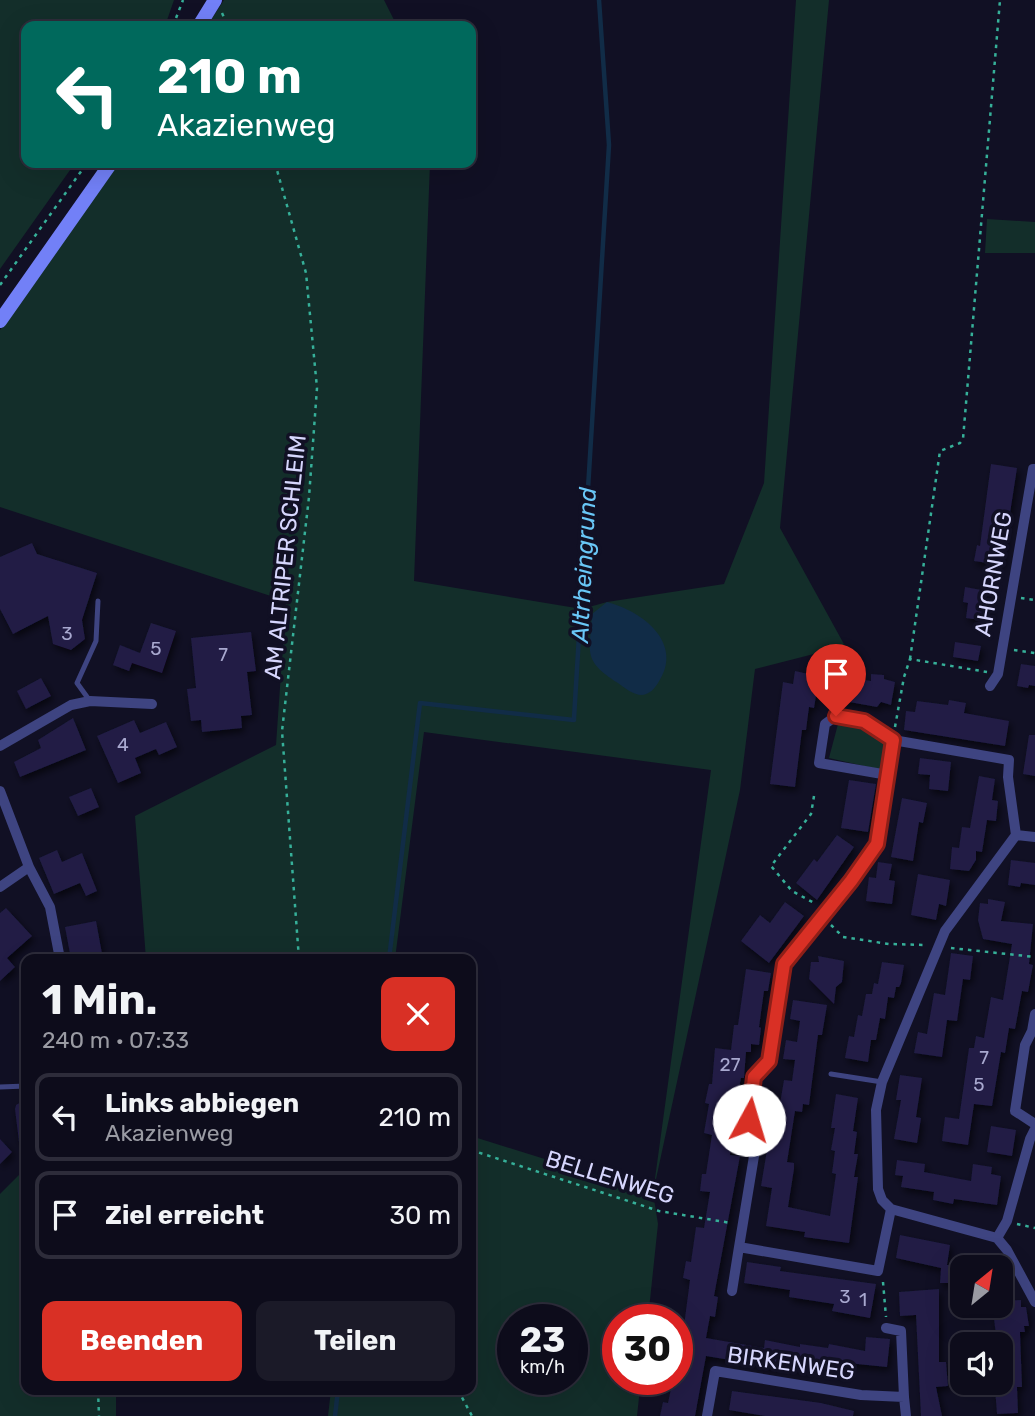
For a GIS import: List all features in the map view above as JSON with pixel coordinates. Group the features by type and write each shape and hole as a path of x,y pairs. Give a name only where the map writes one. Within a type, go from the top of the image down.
{"street":[{"path":"202,21 215,0"},
{"path":"0,321 107,168"},
{"name":"AHORNWEG","path":"990,686 998,674 1032,469 1035,469"},
{"path":"0,746 71,705 90,701 152,704"},
{"path":"888,775 819,763 825,724 836,716 864,721 893,740 1009,760 1008,776 1016,835 945,930 882,1082 876,1110 878,1189 882,1200 891,1209 998,1238 1035,1302"},
{"path":"732,1291 757,1138 749,1120 754,1077 769,1061 784,964 877,844 893,740"},
{"path":"0,791 29,867 50,907 59,954"},
{"path":"1016,835 1035,837"},
{"path":"0,887 29,867"},
{"path":"1035,1014 1026,1045 1015,1111 1035,1124"},
{"path":"998,1238 1007,1221 1035,1129"},
{"path":"739,1247 878,1271 891,1209"},
{"path":"887,1328 901,1331 906,1416"},
{"name":"BIRKENWEG","path":"707,1416 715,1371 861,1395 904,1397"}],"lane":[{"path":"90,701 77,682 96,641 98,601"},
{"path":"831,1074 882,1082"},
{"path":"0,1087 21,1086"}],"path":[{"path":"175,21 183,0"},
{"path":"893,740 904,677 910,659 940,452 963,439 1000,0"},
{"path":"0,285 83,168"},
{"name":"AM ALTRIPER SCHLEIM","path":"276,168 306,273 317,387 309,497 282,731 299,954"},
{"path":"1002,648 1035,653"},
{"path":"910,659 998,674"},
{"path":"814,796 811,814 771,866 792,891 827,911 831,926 842,937 889,944 938,946 1035,957"},
{"name":"BELLENWEG","path":"476,1152 659,1212 742,1225"},
{"path":"1007,1221 1035,1228"},
{"path":"878,1271 882,1275 887,1328"},
{"path":"98,1395 99,1416"},
{"path":"461,1395 472,1416"}],"green space":[{"path":"0,0 174,0 167,21 21,21 21,168 71,168 0,269"},
{"path":"224,0 384,0 394,21 210,21"},
{"path":"796,0 829,0 780,528 845,646 755,669 740,790 653,1193 711,770 424,732 396,954 146,954 135,816 276,745 286,601 0,507 0,330 111,168 430,168 414,581 582,609 607,602 724,584 764,483"},
{"path":"987,219 1035,222 1035,253 985,253"},
{"path":"838,724 872,729 892,742 886,771 829,758"},
{"path":"476,1138 653,1193 658,1224 650,1304 602,1304 602,1395 639,1395 637,1416 328,1416 330,1395 476,1395"},
{"path":"21,1173 21,1395 116,1395 116,1416 0,1416 0,1194"}],"water":[{"path":"607,602 646,621 663,642 665,668 652,691 647,694 639,695 629,691 606,675 593,661 590,647 592,614"}],"building":[{"path":"991,464 1017,468 1002,565 974,561 977,545 980,546"},
{"path":"32,543 37,554 97,573 82,620 85,639 71,650 53,644 48,616 13,634 0,609 0,557"},
{"path":"965,587 987,591 985,606 991,607 988,621 966,618 968,603 963,602"},
{"path":"151,623 176,631 162,673 132,663 129,671 113,665 120,645 140,653"},
{"path":"251,632 256,671 247,672 252,715 241,716 242,728 202,732 201,720 191,721 187,689 196,688 191,638"},
{"path":"955,642 981,646 978,661 953,657"},
{"path":"1021,664 1035,666 1035,686 1017,686"},
{"path":"820,670 871,681 871,674 884,675 884,679 895,682 891,705 881,702 877,707 838,700 840,688 818,684 814,708 809,707 806,730 802,730 795,787 770,784 783,682 793,684 795,671 818,676"},
{"path":"41,678 51,696 26,709 17,691"},
{"path":"949,700 966,703 964,713 1009,721 1005,746 904,730 906,711 915,712 917,701 948,705"},
{"path":"73,718 86,750 20,777 14,762 41,748 38,740"},
{"path":"134,720 140,733 166,722 177,747 159,755 156,749 135,758 141,773 118,783 97,736"},
{"path":"1029,735 1035,735 1035,776 1023,774"},
{"path":"920,758 951,762 948,791 929,789 930,775 918,774"},
{"path":"979,776 995,779 992,800 998,801 996,821 987,820 982,852 976,851 976,860 969,871 950,869 952,847 959,848 962,827 970,828"},
{"path":"849,780 876,784 868,832 841,828"},
{"path":"91,788 99,807 78,816 69,797"},
{"path":"902,798 927,803 923,823 919,822 913,861 891,857"},
{"path":"837,835 854,847 817,900 796,883 814,859 817,862"},
{"path":"57,850 62,862 82,853 97,891 86,896 80,883 54,894 39,858"},
{"path":"1011,860 1035,863 1035,885 1008,885"},
{"path":"878,862 892,864 889,880 895,881 892,904 866,901 869,877 876,878"},
{"path":"918,874 950,880 946,906 939,904 936,920 911,915"},
{"path":"988,899 1005,902 1001,921 1033,924 1029,964 1033,965 1028,992 1022,991 1015,1029 1009,1028 1005,1053 1001,1052 992,1106 974,1104 968,1145 942,1141 945,1117 959,1119 969,1048 974,1048 976,1036 984,1038 991,997 1003,1000 1012,944 983,939 978,920 980,903 988,904"},
{"path":"785,902 804,916 769,963 741,941 760,915 770,923"},
{"path":"6,908 32,936 7,958 15,967 0,981 0,913"},
{"path":"96,921 102,954 70,954 65,927"},
{"path":"951,953 973,956 970,980 963,979 957,1021 947,1020 942,1057 914,1053 918,1032 927,1034 934,993 945,995"},
{"path":"818,956 844,961 842,982 836,987 834,1004 809,979 811,962 819,962"},
{"path":"882,962 904,965 901,983 896,987 894,998 888,997 885,1019 880,1018 876,1040 871,1040 868,1062 845,1058 849,1036 854,1037 858,1015 862,1016 866,994 872,994 874,983 878,984"},
{"path":"746,969 771,973 768,991 764,991 759,1045 751,1044 751,1052 746,1052 744,1078 741,1078 735,1109 730,1155 740,1156 714,1296 718,1297 715,1317 710,1316 706,1338 764,1348 765,1340 800,1347 800,1344 828,1348 829,1344 865,1351 866,1337 890,1339 887,1367 847,1363 845,1375 810,1368 809,1371 778,1368 706,1356 695,1416 660,1416 663,1402 668,1403 670,1395 693,1395 693,1304 687,1304 690,1280 683,1278 686,1261 691,1262 696,1227 704,1228 710,1192 700,1191 702,1174 706,1174 712,1135 704,1133 709,1104 705,1103 709,1084 712,1084 715,1048 731,1050 734,1025 738,1025"},
{"path":"793,1000 827,1005 822,1035 818,1035 809,1105 803,1104 802,1112 795,1111 787,1162 794,1163 788,1207 830,1216 836,1174 832,1173 835,1151 831,1150 835,1128 831,1128 836,1094 858,1098 853,1131 857,1132 854,1154 858,1154 854,1177 858,1177 849,1243 804,1237 805,1232 766,1226 772,1188 761,1186 766,1144 769,1120 777,1121 784,1080 792,1081 795,1060 783,1059 786,1040 797,1042 800,1021 790,1019"},
{"path":"900,1075 922,1078 916,1117 921,1118 917,1143 894,1139 901,1100 896,1100"},
{"path":"21,1102 21,1142 19,1142 16,1105"},
{"path":"991,1126 1016,1130 1012,1156 987,1152"},
{"path":"0,1139 12,1152 0,1164"},
{"path":"897,1160 925,1164 924,1172 971,1181 973,1164 992,1167 991,1174 1001,1176 997,1205 954,1199 953,1204 933,1200 934,1192 901,1187 903,1176 895,1175"},
{"path":"900,1235 950,1245 947,1265 950,1265 950,1283 940,1283 941,1268 896,1258"},
{"path":"747,1262 781,1267 780,1271 876,1284 870,1318 832,1311 834,1304 789,1297 790,1290 744,1283"},
{"path":"939,1289 939,1362 946,1362 948,1386 936,1387 942,1416 921,1416 916,1315 900,1316 899,1292"},
{"path":"1013,1300 1021,1300 1021,1307 1026,1307 1029,1326 1024,1326 1025,1332 1020,1332 1022,1387 1017,1387 1018,1413 997,1414 996,1395 1013,1395 1013,1332 996,1332 994,1318 1013,1318"},
{"path":"732,1391 821,1403 854,1411 853,1416 765,1416 729,1410"}],"waterway":[{"name":"Altrheingrund","path":"390,954 420,703 574,720 609,145 599,0"},
{"name":"Altrheingrund","path":"335,1416 337,1395"}],"route":[{"path":"749,1120 754,1077 769,1061 784,964 851,881 877,844 893,740 864,721 836,716"}]}
